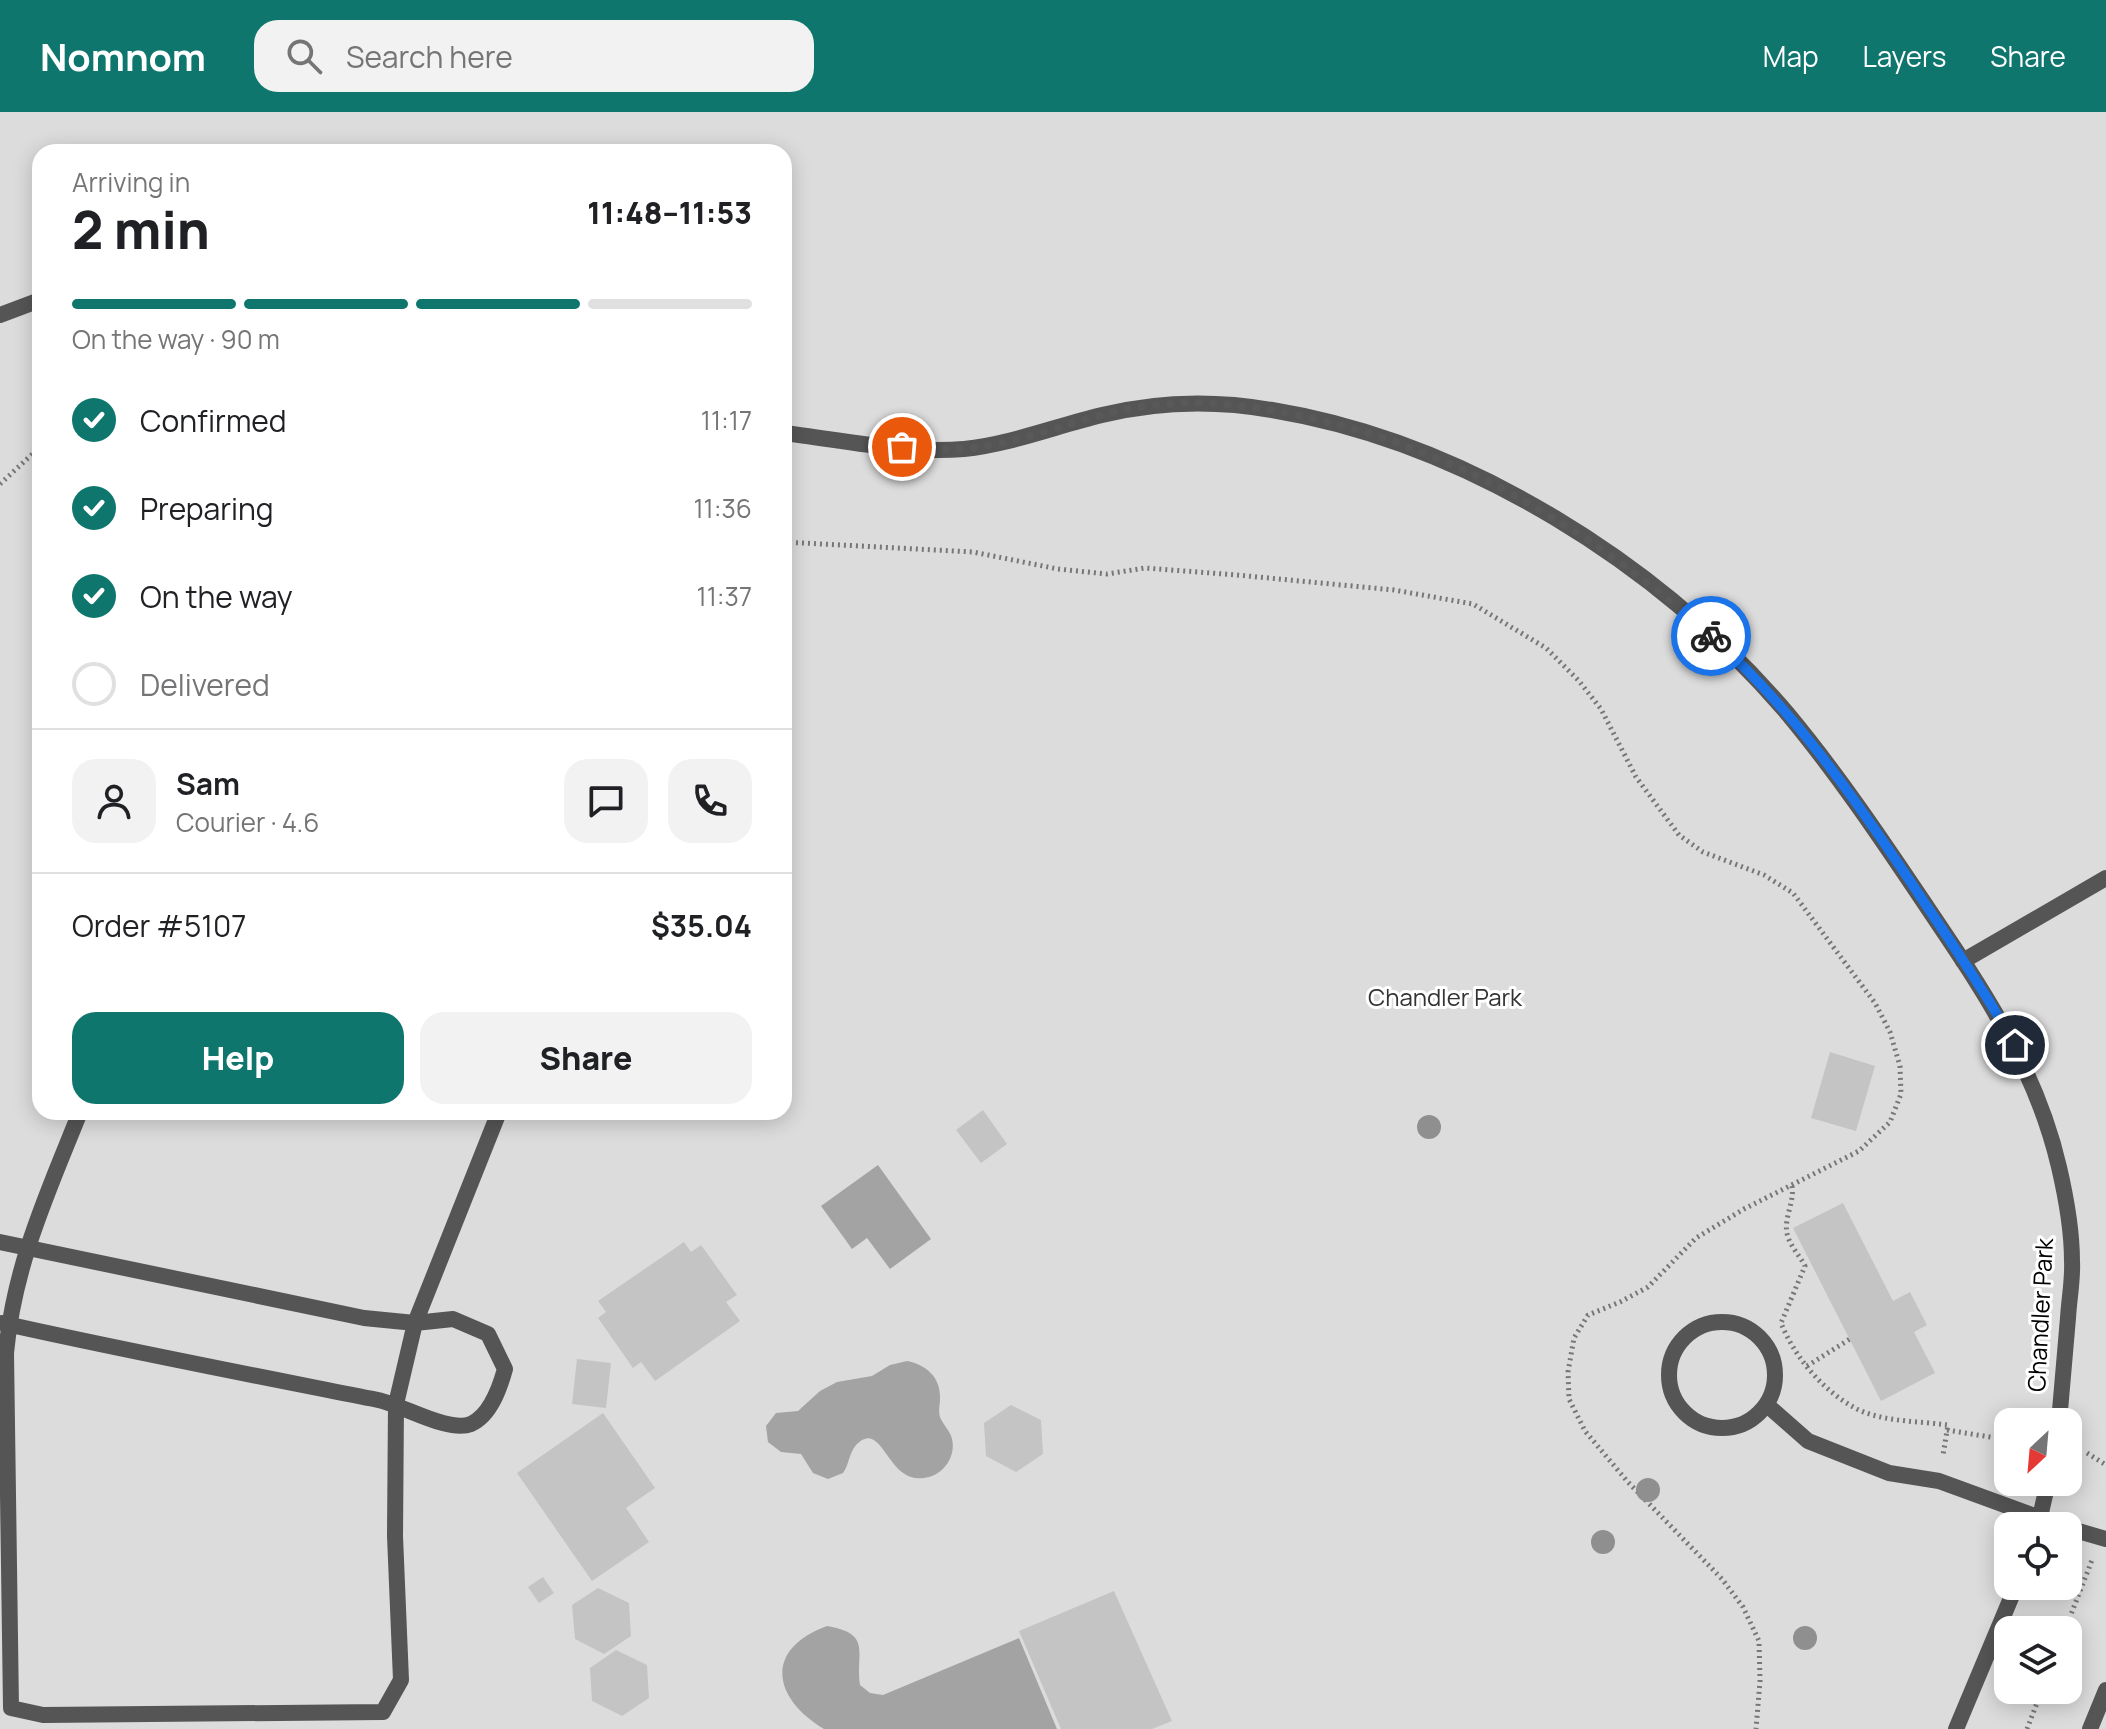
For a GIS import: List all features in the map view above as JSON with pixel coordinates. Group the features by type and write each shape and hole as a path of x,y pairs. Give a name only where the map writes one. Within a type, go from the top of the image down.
{"street":[{"path":"0,315 32,303"},
{"name":"Chandler Park","path":"792,434 933,450 964,449 996,444 1143,407 1184,403 1225,403 1328,421 1435,456 1515,494 1587,538 1656,588 1734,657 1784,710 1843,782 1963,961 2015,1045 2040,1104 2059,1165 2072,1261 2060,1408"},
{"path":"1963,961 2106,878"},
{"path":"77,1120 25,1249 4,1324 11,1708 43,1715 383,1712 401,1680 395,1520 396,1404 415,1323 496,1120"},
{"path":"0,1242 364,1318 415,1323 453,1319 488,1334 505,1369 498,1393 482,1414 470,1424 450,1426 396,1404 4,1324"},
{"path":"1726,1322 1744,1326 1758,1335 1769,1350 1775,1366 1775,1384 1767,1405 1744,1425 1709,1427 1693,1420 1679,1408 1671,1393 1668,1375 1671,1358 1680,1342 1693,1330 1709,1323 1726,1322"},
{"path":"1767,1405 1808,1441 1889,1473 1939,1481 2013,1512"},
{"path":"2082,1535 2101,1545"},
{"path":"1956,1729 2010,1600"},
{"path":"2090,1729 2106,1690"}],"path":[{"path":"0,484 32,454"},
{"path":"792,542 973,552 1071,571 1107,574 1145,568 1431,595 1473,604 1546,648 1579,681 1601,709 1636,777 1679,835 1703,852 1764,875 1793,893 1875,1003 1890,1032 1900,1066 1901,1094 1890,1122 1859,1151 1744,1209 1696,1238 1648,1287 1588,1315 1574,1338 1568,1372 1569,1399 1585,1431 1627,1481 1722,1579 1743,1607 1759,1641 1756,1729"},
{"path":"1792,1186 1788,1238 1805,1266 1781,1323 1790,1345 1827,1386 1855,1408 1884,1417 1948,1425 1939,1481"},
{"path":"1807,1366 1850,1339"},
{"path":"1947,1430 1994,1438"},
{"path":"2087,1453 2106,1465"},
{"path":"2071,1616 2101,1545"},
{"path":"2027,1729 2037,1704"}],"green space":[{"name":"Chandler Park","path":"0,112 2106,112 2106,1729 0,1729"}],"shaded area":[{"path":"878,1165 931,1239 890,1269 867,1238 852,1249 821,1206"},
{"path":"907,1361 926,1369 935,1379 940,1392 940,1417 952,1439 951,1457 935,1475 915,1478 903,1473 873,1439 865,1439 854,1448 843,1473 828,1479 813,1473 801,1454 781,1452 768,1442 766,1426 776,1413 798,1411 820,1391 837,1382 872,1376 890,1365"},
{"path":"827,1626 841,1629 856,1639 860,1685 870,1693 883,1695 1019,1638 1057,1729 824,1729 794,1703 785,1689 782,1674 793,1647"}],"building":[{"path":"1830,1052 1875,1066 1856,1131 1811,1118"},
{"path":"983,1110 1007,1144 981,1163 956,1130"},
{"path":"1843,1203 1893,1301 1910,1292 1927,1325 1914,1332 1935,1373 1881,1401 1793,1228"},
{"path":"684,1242 691,1252 701,1245 737,1295 726,1302 740,1321 655,1381 641,1362 633,1368 598,1318 606,1312 598,1301"},
{"path":"577,1359 611,1363 606,1408 572,1404"},
{"path":"1011,1405 1041,1420 1043,1454 1016,1472 986,1456 984,1423"},
{"path":"603,1413 655,1488 626,1508 649,1542 592,1581 517,1473"},
{"path":"543,1577 554,1593 539,1603 528,1587"},
{"path":"598,1588 629,1603 631,1636 604,1654 575,1639 572,1605"},
{"path":"1114,1591 1172,1721 1152,1729 1061,1729 1019,1631"},
{"path":"616,1650 647,1665 649,1698 622,1716 592,1701 590,1668"}],"way so far":[{"path":"902,447 964,449 996,444 1104,415 1184,403 1225,403 1328,421 1435,456 1515,494 1587,538 1656,588 1711,636"}],"route":[{"path":"1711,636 1784,710 1843,782 1987,996 2015,1045"}]}
